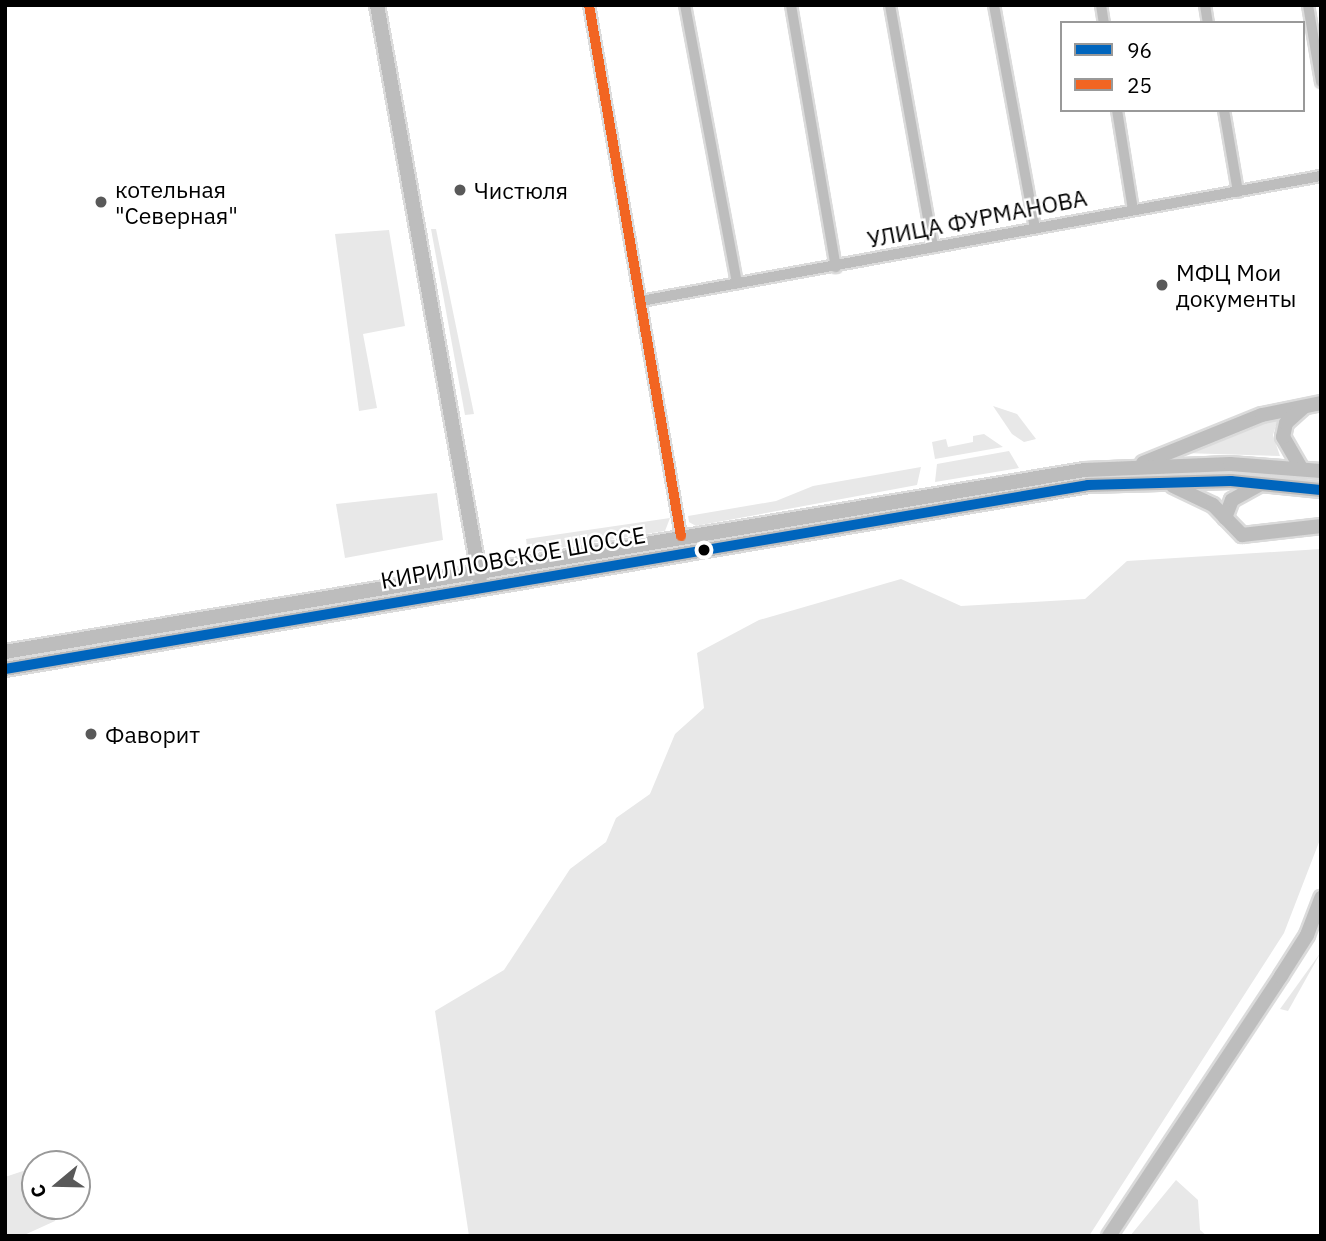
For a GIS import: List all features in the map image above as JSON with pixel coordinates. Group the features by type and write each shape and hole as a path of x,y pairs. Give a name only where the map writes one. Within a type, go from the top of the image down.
{"main road":[{"path":"377,5 480,579"},
{"path":"1135,466 1262,415 1314,404"},
{"path":"1301,468 1284,445 1283,429 1296,411 1314,404"},
{"name":"КИРИЛЛОВСКОЕ ШОССЕ","path":"5,669 480,579 681,536 1085,470 1230,464 1321,471"},
{"path":"1154,482 1190,492 1245,536 1321,526"},
{"path":"1225,518 1240,493 1267,482"},
{"name":"КИРИЛЛОВСКОЕ ШОССЕ","path":"5,652 1088,485 1267,482 1321,490"},
{"path":"1109,1236 1307,935 1321,898"}],"street":[{"path":"589,5 681,536"},
{"path":"685,5 737,283"},
{"path":"791,5 836,267"},
{"path":"890,5 933,247"},
{"path":"994,5 1035,229"},
{"path":"1308,5 1321,82"},
{"path":"1117,112 1133,211"},
{"path":"1224,112 1238,192"},
{"name":"УЛИЦА ФУРМАНОВА","path":"641,300 836,267 1321,176"}],"shaded area":[{"path":"431,229 436,229 474,414 465,415"},
{"path":"389,230 405,326 363,334 377,408 359,411 335,234"},
{"path":"993,406 1017,414 1036,439 1024,442 1012,434"},
{"path":"1279,416 1273,435 1280,456 1183,453"},
{"path":"984,434 1003,447 935,459 932,442 946,439 948,447 973,442 973,436"},
{"path":"1009,451 1019,468 935,482 937,464"},
{"path":"921,467 917,485 696,526 689,522 688,516 776,501 813,486"},
{"path":"437,493 443,540 345,558 336,504"},
{"path":"670,518 665,531 528,553 526,539"},
{"path":"1321,549 1321,837 1284,933 1089,1236 469,1236 435,1011 504,970 570,869 606,842 616,818 650,794 675,734 704,708 697,653 759,620 901,579 961,606 1085,599 1127,561"},
{"path":"1321,952 1288,1011 1280,1009"},
{"path":"21,1172 21,1220 55,1221 22,1236 5,1236 5,1177"},
{"path":"1176,1180 1198,1200 1200,1230 1207,1236 1130,1236"}],"transit line":[{"name":"25","path":"589,5 681,536"},
{"name":"96","path":"5,669 1088,485 1231,481 1321,490"}],"place":[{"name":"Чистюля","path":"460,190"},
{"name":"котельная \"Северная\"","path":"101,202"},
{"name":"МФЦ Мои документы","path":"1162,285"},
{"name":"Фаворит","path":"91,734"}]}
